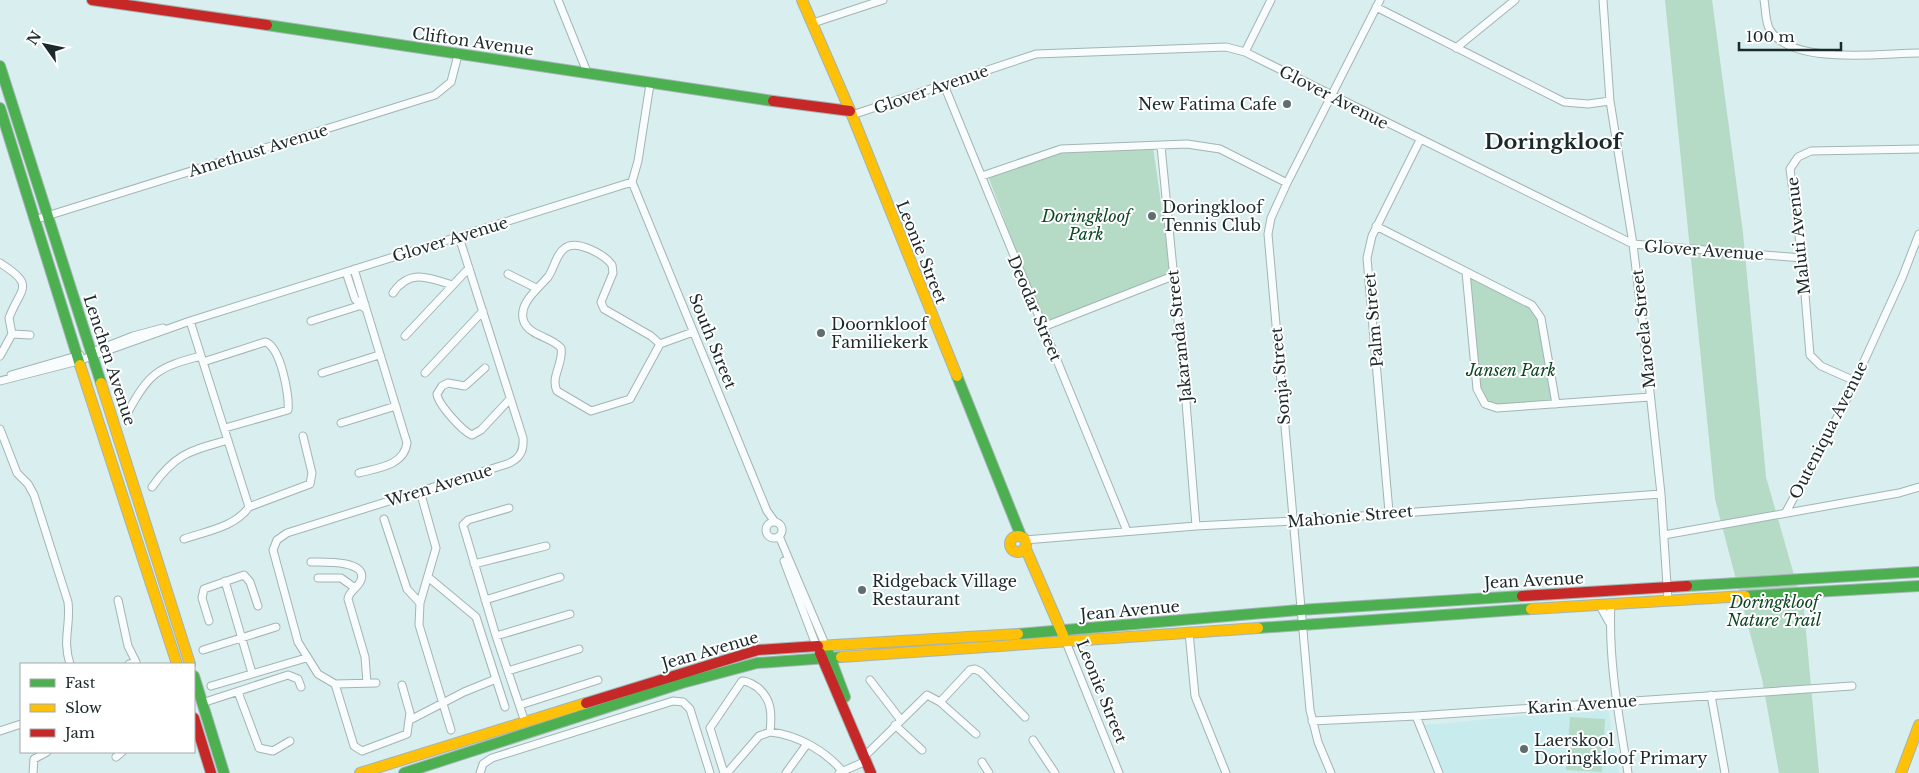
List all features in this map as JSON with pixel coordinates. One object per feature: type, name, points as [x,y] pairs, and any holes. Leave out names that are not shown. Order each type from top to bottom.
[{"type":"main road","name":"Clifton Avenue","points":[[92,0],[458,55],[587,72],[650,84],[851,113]]},
{"type":"main road","name":"Leonie Street","points":[[802,0],[851,113],[1011,516],[1066,642]]},
{"type":"main road","name":"Lenchen Avenue","points":[[0,66],[190,663]]},
{"type":"main road","points":[[827,109],[837,100],[840,89]]},
{"type":"main road","name":"Lenchen Avenue","points":[[0,108],[77,358],[177,663]]},
{"type":"main road","name":"Leonie Street","points":[[1022,542],[1010,547],[1032,566]]},
{"type":"main road","name":"Jean Avenue","points":[[404,773],[681,678],[747,652],[821,644],[1061,631],[1300,610],[1489,597],[1919,572]]},
{"type":"main road","points":[[1667,586],[1681,593],[1711,593],[1724,597]]},
{"type":"main road","name":"Jean Avenue","points":[[360,773],[525,722],[681,678],[751,663],[1611,603],[1919,586]]},
{"type":"main road","points":[[1489,597],[1498,602],[1539,600],[1545,608]]},
{"type":"main road","points":[[1172,621],[1182,626],[1220,623],[1225,630]]},
{"type":"main road","points":[[821,644],[867,757],[876,773]]},
{"type":"main road","points":[[195,679],[224,773]]},
{"type":"main road","points":[[195,721],[211,773]]},
{"type":"main road","points":[[1901,773],[1919,725]]},
{"type":"main road","points":[[867,757],[871,773]]},
{"type":"street","points":[[558,0],[587,72]]},
{"type":"street","points":[[812,23],[883,0]]},
{"type":"street","points":[[1245,52],[1271,0]]},
{"type":"street","name":"Sonja Street","points":[[1331,773],[1312,721],[1301,624],[1268,234],[1271,218],[1287,184],[1380,0]]},
{"type":"street","points":[[1456,48],[1515,0]]},
{"type":"street","name":"Maroela Street","points":[[1603,0],[1610,101],[1633,244],[1661,494],[1668,600]]},
{"type":"street","points":[[1764,0],[1769,28],[1777,38],[1795,50],[1816,54],[1919,53]]},
{"type":"street","points":[[1376,7],[1564,102],[1588,104],[1610,101]]},
{"type":"street","name":"Glover Avenue","points":[[851,113],[1046,52],[1201,47],[1226,48],[1245,52],[1633,244],[1802,258]]},
{"type":"street","name":"Amethust Avenue","points":[[34,220],[435,95],[451,82],[458,55]]},
{"type":"street","points":[[632,182],[638,161],[650,84]]},
{"type":"street","name":"Deodar Street","points":[[944,85],[1127,531]]},
{"type":"street","name":"Palm Street","points":[[1389,512],[1367,258],[1376,226],[1420,140]]},
{"type":"street","points":[[982,176],[1061,149],[1193,145],[1220,149],[1287,184]]},
{"type":"street","name":"Jakaranda Street","points":[[1160,146],[1196,526]]},
{"type":"street","name":"Maluti Avenue","points":[[1855,381],[1820,366],[1810,355],[1802,258],[1790,175],[1793,162],[1798,157],[1811,151],[1919,149]]},
{"type":"street","name":"Glover Avenue","points":[[0,380],[92,354],[133,336],[173,327],[632,182]]},
{"type":"street","name":"South Street","points":[[632,182],[767,511],[775,522]]},
{"type":"street","points":[[1376,226],[1520,298],[1538,312],[1543,328],[1556,404]]},
{"type":"street","name":"Outeniqua Avenue","points":[[1664,536],[1786,512],[1855,381],[1902,278],[1919,234]]},
{"type":"street","name":"Wren Avenue","points":[[335,684],[318,674],[306,658],[298,642],[274,560],[273,550],[277,540],[281,536],[298,529],[507,464],[518,458],[523,450],[523,438],[460,237]]},
{"type":"street","points":[[660,344],[651,336],[604,309],[602,302],[613,273],[612,265],[604,258],[574,244],[565,248],[547,278],[536,288],[525,306],[524,321],[528,328],[562,348],[555,387],[561,396],[587,410],[600,410],[630,399],[660,344],[693,332]]},
{"type":"street","points":[[0,263],[17,274],[22,282],[21,296],[9,318],[12,334],[0,356]]},
{"type":"street","points":[[405,336],[469,268]]},
{"type":"street","points":[[354,269],[363,306],[406,437],[404,454],[398,460],[359,473]]},
{"type":"street","points":[[346,272],[355,299],[363,306]]},
{"type":"street","points":[[1466,272],[1477,389],[1483,402],[1493,407],[1650,397]]},
{"type":"street","points":[[508,274],[536,288]]},
{"type":"street","points":[[1043,327],[1173,276]]},
{"type":"street","points":[[393,293],[403,280],[413,277],[452,285]]},
{"type":"street","points":[[311,320],[363,306]]},
{"type":"street","points":[[425,372],[483,311]]},
{"type":"street","points":[[190,321],[249,507]]},
{"type":"street","points":[[12,334],[30,335]]},
{"type":"street","points":[[128,412],[140,391],[154,374],[174,363],[202,359],[265,342],[273,346],[288,398],[288,410],[224,428]]},
{"type":"street","points":[[322,373],[379,355]]},
{"type":"street","points":[[485,368],[465,386],[448,383],[442,386],[437,394],[440,403],[464,431],[472,435],[480,430],[510,399]]},
{"type":"street","points":[[341,423],[396,406]]},
{"type":"street","points":[[0,429],[17,474],[28,484],[34,494],[66,595],[69,616],[65,643],[70,663]]},
{"type":"street","points":[[184,539],[231,523],[241,517],[249,507],[310,484],[312,473],[303,436]]},
{"type":"street","points":[[152,487],[166,468],[178,457],[228,440]]},
{"type":"street","points":[[1786,512],[1899,493],[1919,487]]},
{"type":"street","points":[[420,491],[436,548],[420,603],[420,631],[451,730]]},
{"type":"street","name":"Mahonie Street","points":[[1022,542],[1040,538],[1127,531],[1661,494]]},
{"type":"street","points":[[509,508],[480,516],[464,523],[484,600],[525,722]]},
{"type":"street","name":"South Street","points":[[767,511],[767,526]]},
{"type":"street","points":[[384,519],[408,589],[420,603]]},
{"type":"street","points":[[776,537],[782,532],[782,526],[775,522],[767,526],[767,533],[776,537],[821,644]]},
{"type":"street","points":[[474,564],[546,546]]},
{"type":"street","points":[[311,562],[360,569],[362,576],[349,594],[348,599],[365,657],[366,683]]},
{"type":"street","points":[[209,621],[202,598],[203,591],[207,587],[225,581],[244,576],[247,577],[258,606]]},
{"type":"street","points":[[428,577],[476,617],[505,707]]},
{"type":"street","points":[[484,600],[560,577]]},
{"type":"street","points":[[318,578],[341,578],[355,588]]},
{"type":"street","points":[[225,581],[252,673]]},
{"type":"street","points":[[118,600],[134,663]]},
{"type":"street","points":[[1611,603],[1610,625],[1616,701],[1628,773]]},
{"type":"street","points":[[1599,604],[1610,625]]},
{"type":"street","points":[[496,636],[570,614]]},
{"type":"street","points":[[202,650],[276,627]]},
{"type":"street","points":[[1189,632],[1195,696],[1226,773]]},
{"type":"street","name":"Leonie Street","points":[[1066,642],[1119,773]]},
{"type":"street","points":[[508,671],[579,649]]},
{"type":"street","points":[[211,686],[306,658]]},
{"type":"street","points":[[940,702],[970,670],[975,669],[981,672],[1025,717]]},
{"type":"street","points":[[202,703],[288,675],[298,679],[301,687]]},
{"type":"street","points":[[410,720],[496,679]]},
{"type":"street","points":[[520,705],[598,680]]},
{"type":"street","points":[[870,680],[897,722],[922,750]]},
{"type":"street","points":[[770,732],[771,715],[767,697],[749,682],[742,681],[710,728],[726,773],[759,736],[770,732],[807,744],[842,772],[867,757],[897,722],[927,695],[940,702],[976,734]]},
{"type":"street","points":[[376,683],[335,684],[351,738],[359,750],[365,750],[405,737],[409,730],[410,720],[402,685]]},
{"type":"street","name":"Karin Avenue","points":[[1312,721],[1416,716],[1711,694],[1852,686]]},
{"type":"street","points":[[238,692],[259,748],[273,751],[290,741]]},
{"type":"street","points":[[1711,694],[1725,773]]},
{"type":"street","points":[[480,773],[483,764],[492,758],[673,701],[683,702],[690,709],[710,773]]},
{"type":"street","points":[[1416,716],[1439,773]]},
{"type":"street","points":[[0,731],[20,724]]},
{"type":"street","points":[[1033,740],[1053,772]]},
{"type":"street","points":[[786,773],[807,744]]},
{"type":"street","points":[[33,773],[34,759],[45,753]]},
{"type":"street","points":[[982,762],[989,773]]},
{"type":"shaded area","name":"Laerskool Doringkloof Primary","points":[[1608,708],[1619,773],[1444,773],[1425,725]]},
{"type":"green space","name":"Doringkloof Nature Trail","points":[[1665,0],[1712,0],[1743,233],[1766,477],[1804,610],[1819,773],[1779,773],[1762,679],[1715,499]]},
{"type":"green space","name":"Doringkloof Park","points":[[1153,147],[1171,273],[1044,324],[988,176],[1062,151]]},
{"type":"green space","name":"Jansen Park","points":[[1468,276],[1533,307],[1540,320],[1553,403],[1502,409],[1484,403],[1477,397]]},
{"type":"green space","points":[[1570,717],[1605,719],[1602,772],[1566,770]]},
{"type":"traffic: fast","points":[[267,25],[773,101]]},
{"type":"traffic: fast","points":[[0,66],[101,383]]},
{"type":"traffic: fast","points":[[0,108],[80,365]]},
{"type":"traffic: fast","points":[[957,376],[1021,536]]},
{"type":"traffic: fast","points":[[1687,586],[1919,572]]},
{"type":"traffic: fast","points":[[1745,596],[1919,586]]},
{"type":"traffic: fast","points":[[1018,634],[1299,610],[1522,596]]},
{"type":"traffic: fast","points":[[1258,628],[1531,609]]},
{"type":"traffic: fast","points":[[828,652],[845,697]]},
{"type":"traffic: fast","points":[[404,773],[682,683],[757,663],[841,657]]},
{"type":"traffic: fast","points":[[195,679],[224,773]]},
{"type":"traffic: slow","points":[[802,0],[852,115],[957,376]]},
{"type":"traffic: slow","points":[[80,365],[177,663]]},
{"type":"traffic: slow","points":[[101,383],[190,663]]},
{"type":"traffic: slow","points":[[1018,536],[1024,538],[1026,544],[1024,550],[1018,552],[1012,550],[1010,544],[1012,538],[1018,536]]},
{"type":"traffic: slow","points":[[1025,547],[1063,635]]},
{"type":"traffic: slow","points":[[1531,609],[1745,596]]},
{"type":"traffic: slow","points":[[841,657],[1258,628]]},
{"type":"traffic: slow","points":[[818,646],[1018,634]]},
{"type":"traffic: slow","points":[[360,773],[586,703]]},
{"type":"traffic: slow","points":[[1901,773],[1919,725]]},
{"type":"traffic: jam","points":[[92,0],[267,25]]},
{"type":"traffic: jam","points":[[773,101],[850,111]]},
{"type":"traffic: jam","points":[[1522,596],[1687,586]]},
{"type":"traffic: jam","points":[[586,703],[758,650],[818,646]]},
{"type":"traffic: jam","points":[[820,653],[871,773]]},
{"type":"traffic: jam","points":[[195,721],[211,773]]},
{"type":"place","name":"New Fatima Cafe","points":[[1287,104]]},
{"type":"place","name":"Doringkloof Tennis Club","points":[[1152,216]]},
{"type":"place","name":"Doornkloof Familiekerk","points":[[821,333]]},
{"type":"place","name":"Ridgeback Village Restaurant","points":[[862,590]]},
{"type":"place","name":"Laerskool Doringkloof Primary","points":[[1524,749]]},
{"type":"district","name":"Doringkloof","points":[[1553,142]]}]
